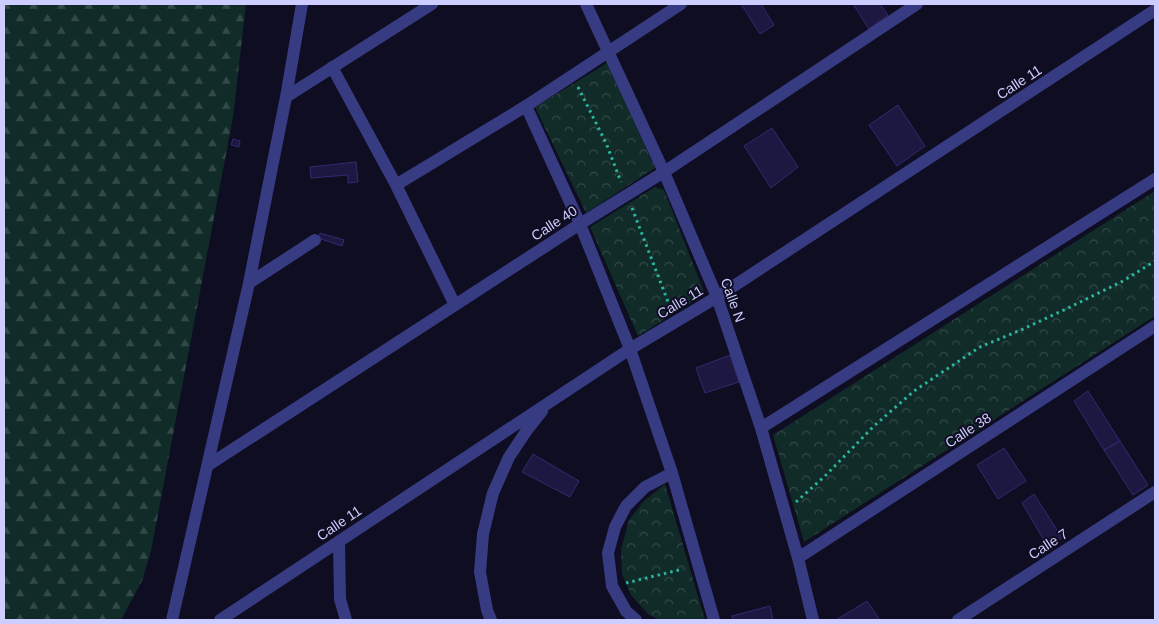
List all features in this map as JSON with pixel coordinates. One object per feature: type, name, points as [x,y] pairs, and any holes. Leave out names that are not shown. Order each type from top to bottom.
[{"type":"street","points":[[172,620],[249,283],[286,98],[302,4]]},
{"type":"street","points":[[286,98],[432,4]]},
{"type":"street","name":"Calle N","points":[[586,4],[664,172],[717,297],[761,428],[798,558],[813,620]]},
{"type":"street","points":[[396,185],[526,106],[681,4]]},
{"type":"street","name":"Calle 40","points":[[207,466],[580,224],[664,172],[917,4]]},
{"type":"street","name":"Calle 11","points":[[220,620],[630,349],[717,297],[1155,10]]},
{"type":"street","points":[[332,67],[396,185],[455,305]]},
{"type":"street","points":[[526,106],[580,224],[630,349],[672,473],[714,620]]},
{"type":"street","points":[[761,428],[1155,179]]},
{"type":"street","points":[[249,283],[315,240]]},
{"type":"street","name":"Calle 38","points":[[798,558],[1155,326]]},
{"type":"street","points":[[491,620],[487,610],[480,572],[483,534],[493,492],[509,457],[527,430],[550,402]]},
{"type":"street","points":[[636,620],[626,611],[612,586],[608,553],[615,527],[626,506],[645,486],[672,473]]},
{"type":"street","name":"Calle 7","points":[[958,620],[1155,492]]},
{"type":"street","points":[[339,541],[340,599],[346,620]]},
{"type":"path","points":[[785,512],[825,476],[874,426],[914,391],[980,346],[1021,330],[1066,309],[1123,281],[1155,261]]},
{"type":"path","points":[[612,586],[698,565]]},
{"type":"green space","points":[[4,4],[246,4],[233,117],[151,551],[142,581],[121,620],[4,620]]},
{"type":"green space","points":[[607,63],[655,168],[586,213],[535,107]]},
{"type":"green space","points":[[655,187],[664,190],[705,294],[638,336],[590,227]]},
{"type":"green space","points":[[1155,191],[1155,316],[804,542],[773,435]]},
{"type":"green space","points":[[665,484],[705,620],[659,620],[648,614],[631,595],[622,574],[621,549],[629,520],[644,501]]},
{"type":"building","points":[[741,4],[761,4],[774,25],[760,34]]},
{"type":"building","points":[[853,4],[880,4],[888,15],[869,29]]},
{"type":"building","points":[[898,105],[925,146],[897,166],[869,125]]},
{"type":"building","points":[[772,128],[798,167],[771,188],[744,146]]},
{"type":"building","points":[[233,139],[240,141],[239,147],[231,145]]},
{"type":"building","points":[[356,162],[358,182],[348,183],[348,175],[311,178],[310,167]]},
{"type":"building","points":[[320,233],[344,240],[342,246],[318,238]]},
{"type":"building","points":[[730,355],[739,382],[705,393],[696,368]]},
{"type":"building","points":[[1088,391],[1120,441],[1104,450],[1074,401]]},
{"type":"building","points":[[1120,441],[1148,485],[1133,495],[1104,450]]},
{"type":"building","points":[[1004,448],[1026,481],[998,499],[977,465]]},
{"type":"building","points":[[533,454],[579,481],[570,497],[522,472]]},
{"type":"building","points":[[1034,494],[1062,538],[1048,547],[1022,503]]},
{"type":"building","points":[[867,601],[880,620],[836,620]]},
{"type":"building","points":[[770,606],[773,620],[733,620],[732,616]]}]
